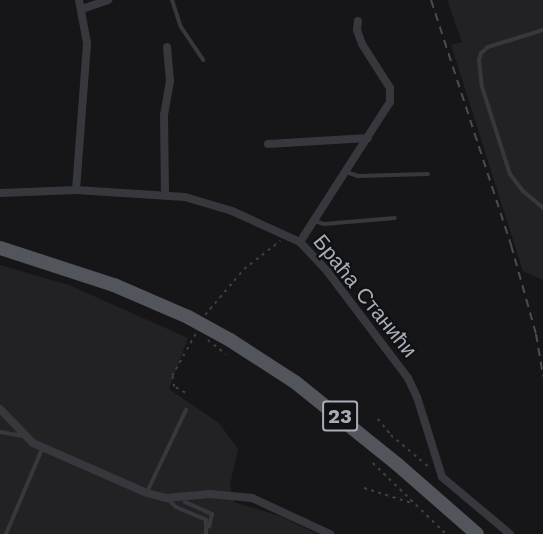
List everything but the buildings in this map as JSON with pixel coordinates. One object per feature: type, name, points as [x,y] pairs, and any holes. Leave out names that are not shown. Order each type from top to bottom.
[{"type":"main road","name":"23","points":[[0,248],[114,285],[188,317],[238,345],[295,382],[370,442],[477,534]]},
{"type":"street","points":[[76,190],[87,43],[79,0]]},
{"type":"street","points":[[82,9],[108,0]]},
{"type":"street","points":[[300,242],[388,107],[391,92],[383,74],[362,44],[357,30],[358,21]]},
{"type":"street","points":[[165,195],[164,115],[170,81],[167,47]]},
{"type":"street","points":[[268,144],[368,138]]},
{"type":"street","name":"Браћа Станићи","points":[[0,193],[76,190],[165,195],[224,208],[300,242],[327,271],[408,378],[417,397],[442,477]]},
{"type":"street","points":[[0,409],[25,436],[43,447],[147,493],[166,498],[210,494],[252,498],[330,534]]},
{"type":"street","points":[[442,477],[510,534]]},
{"type":"lane","points":[[172,0],[181,27],[203,60]]},
{"type":"lane","points":[[543,30],[488,47],[481,53],[479,60],[482,87],[510,174],[523,191],[543,208]]},
{"type":"lane","points":[[346,172],[358,176],[428,174]]},
{"type":"lane","points":[[314,221],[324,224],[395,218]]},
{"type":"lane","points":[[147,493],[186,410]]},
{"type":"lane","points":[[0,432],[25,436]]},
{"type":"lane","points":[[6,534],[43,447]]},
{"type":"lane","points":[[166,498],[176,507],[206,520],[207,532]]},
{"type":"lane","points":[[185,502],[212,514],[207,532]]},
{"type":"path","points":[[203,319],[244,269],[279,242],[282,234]]},
{"type":"path","points":[[185,393],[174,387],[172,376],[198,329]]},
{"type":"path","points":[[378,419],[391,435],[442,477]]},
{"type":"path","points":[[372,463],[446,534]]},
{"type":"path","points":[[364,488],[413,503]]},
{"type":"shaded area","points":[[447,0],[543,0],[543,280],[523,271],[451,45],[462,42]]},
{"type":"shaded area","points":[[0,265],[69,285],[188,338],[169,389],[219,423],[238,449],[230,485],[234,502],[280,516],[317,534],[0,534]]},
{"type":"railway","points":[[431,0],[511,245],[536,334],[543,376]]}]
